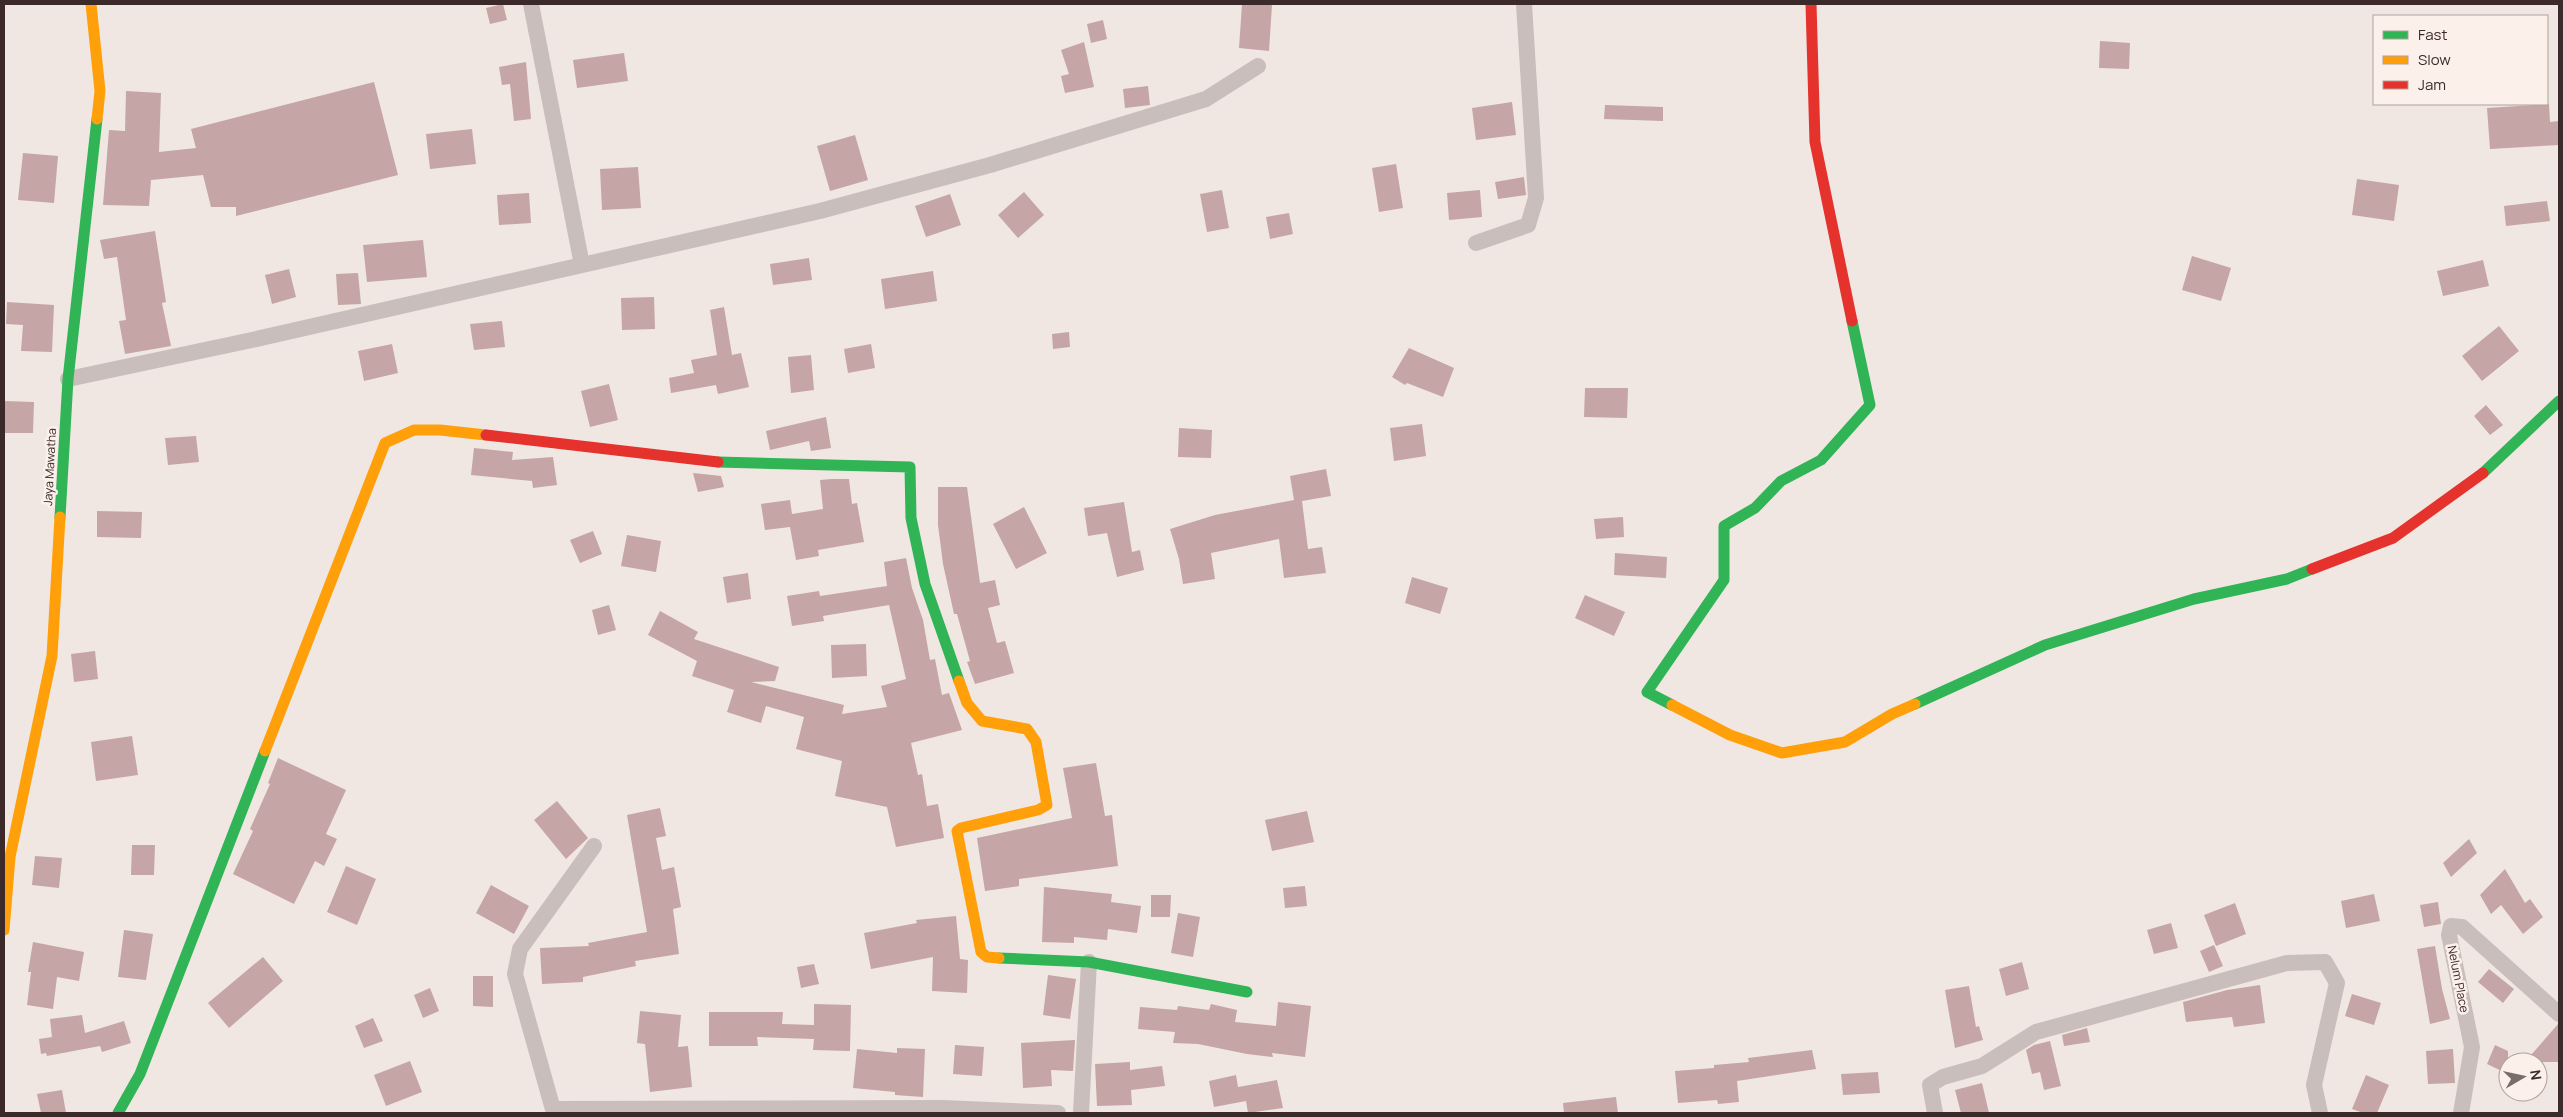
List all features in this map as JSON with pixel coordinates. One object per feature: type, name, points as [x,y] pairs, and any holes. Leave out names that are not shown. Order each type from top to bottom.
[{"type":"street","name":"Jaya Mawatha","points":[[4,930],[10,857],[52,656],[68,378],[100,91],[91,4]]},
{"type":"street","points":[[531,4],[582,265]]},
{"type":"street","points":[[1476,243],[1528,225],[1536,198],[1524,4]]},
{"type":"street","points":[[1811,4],[1815,142],[1870,405],[1821,460],[1781,481],[1755,508],[1724,526],[1724,580],[1647,692],[1730,735],[1782,753],[1845,742],[1892,714],[2045,645],[2194,599],[2287,579],[2393,538],[2476,479],[2559,401]]},
{"type":"street","points":[[68,378],[820,211],[990,165],[1206,99],[1258,66]]},
{"type":"street","points":[[118,1113],[140,1074],[385,443],[414,430],[450,432],[730,463],[910,468],[911,518],[925,584],[967,703],[982,721],[1027,729],[1036,742],[1047,805],[1038,810],[957,830],[981,952],[987,957],[1089,962],[1247,992]]},
{"type":"street","points":[[594,846],[520,949],[515,974],[554,1111],[943,1111],[1058,1113]]},
{"type":"street","name":"Nelum Place","points":[[2461,1113],[2472,1048],[2449,934],[2451,926],[2462,927],[2559,1014]]},
{"type":"street","points":[[1081,1113],[1089,962]]},
{"type":"street","points":[[1935,1113],[1930,1085],[1943,1077],[1982,1066],[2036,1032],[2287,963],[2325,962],[2337,983],[2314,1085],[2320,1113]]},
{"type":"building","points":[[503,4],[507,20],[490,24],[486,8]]},
{"type":"building","points":[[1242,4],[1272,5],[1269,51],[1239,48]]},
{"type":"building","points":[[1103,20],[1107,39],[1091,43],[1087,24]]},
{"type":"building","points":[[2100,41],[2130,43],[2129,69],[2099,68]]},
{"type":"building","points":[[1084,42],[1094,87],[1065,93],[1061,76],[1069,74],[1061,50]]},
{"type":"building","points":[[624,53],[628,81],[577,88],[573,60]]},
{"type":"building","points":[[526,62],[531,119],[514,121],[510,84],[502,85],[499,67]]},
{"type":"building","points":[[374,82],[398,175],[236,216],[236,207],[211,207],[203,175],[151,180],[149,206],[103,205],[109,130],[125,131],[126,91],[161,93],[159,152],[196,148],[191,129]]},
{"type":"building","points":[[1148,86],[1150,105],[1125,108],[1123,89]]},
{"type":"building","points":[[1512,102],[1516,135],[1476,140],[1472,108]]},
{"type":"building","points":[[2548,104],[2550,122],[2559,121],[2559,145],[2490,149],[2487,108]]},
{"type":"building","points":[[1605,105],[1663,107],[1663,121],[1604,119]]},
{"type":"building","points":[[472,129],[476,164],[430,169],[426,134]]},
{"type":"building","points":[[855,135],[868,180],[830,191],[817,146]]},
{"type":"building","points":[[23,153],[58,156],[54,203],[18,200]]},
{"type":"building","points":[[1396,164],[1403,208],[1379,212],[1372,168]]},
{"type":"building","points":[[638,167],[641,208],[602,210],[600,169]]},
{"type":"building","points":[[1524,177],[1526,195],[1498,199],[1495,182]]},
{"type":"building","points":[[2357,179],[2399,185],[2394,221],[2352,215]]},
{"type":"building","points":[[1222,190],[1229,228],[1207,232],[1200,194]]},
{"type":"building","points":[[1480,190],[1482,217],[1449,220],[1447,193]]},
{"type":"building","points":[[1024,192],[1044,215],[1018,238],[998,215]]},
{"type":"building","points":[[529,193],[531,223],[499,225],[497,195]]},
{"type":"building","points":[[950,194],[961,225],[926,237],[915,206]]},
{"type":"building","points":[[2547,201],[2550,221],[2506,226],[2504,206]]},
{"type":"building","points":[[1289,213],[1293,234],[1270,239],[1266,217]]},
{"type":"building","points":[[155,231],[166,302],[162,303],[171,346],[125,354],[119,321],[126,320],[117,257],[104,259],[100,240]]},
{"type":"building","points":[[423,240],[427,277],[367,282],[363,245]]},
{"type":"building","points":[[2192,256],[2231,268],[2221,301],[2182,290]]},
{"type":"building","points":[[809,258],[812,280],[773,285],[770,264]]},
{"type":"building","points":[[2483,260],[2489,286],[2443,296],[2437,271]]},
{"type":"building","points":[[289,269],[296,297],[272,304],[265,275]]},
{"type":"building","points":[[933,271],[937,301],[885,309],[881,279]]},
{"type":"building","points":[[358,273],[361,304],[338,305],[336,274]]},
{"type":"building","points":[[654,297],[655,329],[622,330],[621,298]]},
{"type":"building","points":[[7,302],[54,305],[52,352],[21,351],[23,325],[6,324]]},
{"type":"building","points":[[724,307],[732,355],[741,353],[749,387],[718,394],[716,385],[671,393],[669,378],[694,373],[691,360],[717,355],[710,310]]},
{"type":"building","points":[[502,321],[505,347],[474,350],[470,324]]},
{"type":"building","points":[[2499,326],[2519,351],[2482,381],[2462,356]]},
{"type":"building","points":[[1069,332],[1070,347],[1053,349],[1052,334]]},
{"type":"building","points":[[392,344],[398,373],[364,381],[358,351]]},
{"type":"building","points":[[871,344],[875,368],[848,373],[844,349]]},
{"type":"building","points":[[1409,348],[1454,368],[1443,397],[1407,383],[1405,385],[1392,377]]},
{"type":"building","points":[[811,355],[814,390],[791,393],[788,357]]},
{"type":"building","points":[[609,384],[618,420],[590,427],[581,391]]},
{"type":"building","points":[[1585,388],[1628,388],[1627,418],[1584,417]]},
{"type":"building","points":[[4,401],[34,402],[33,433],[4,433]]},
{"type":"building","points":[[2486,405],[2503,425],[2490,435],[2474,416]]},
{"type":"building","points":[[826,417],[831,448],[811,451],[809,441],[770,450],[766,431]]},
{"type":"building","points":[[1422,424],[1426,456],[1394,461],[1390,428]]},
{"type":"building","points":[[1179,428],[1212,430],[1211,458],[1178,457]]},
{"type":"building","points":[[196,436],[199,462],[168,465],[165,438]]},
{"type":"building","points":[[474,448],[513,452],[512,460],[553,457],[557,485],[533,488],[532,481],[471,475]]},
{"type":"building","points":[[1326,469],[1331,496],[1302,501],[1308,549],[1322,547],[1326,573],[1284,578],[1279,539],[1211,553],[1215,579],[1183,584],[1179,559],[1170,529],[1215,515],[1294,500],[1290,476]]},
{"type":"building","points":[[693,473],[721,476],[724,487],[698,492]]},
{"type":"building","points":[[849,479],[852,504],[857,503],[864,542],[818,550],[819,556],[796,560],[790,527],[765,530],[761,504],[790,500],[792,514],[823,509],[820,480]]},
{"type":"building","points":[[938,487],[967,487],[980,583],[995,580],[1000,605],[988,608],[997,643],[1005,641],[1014,673],[975,684],[967,662],[970,661],[957,614],[954,614],[943,564],[938,525]]},
{"type":"building","points":[[1124,502],[1132,552],[1140,550],[1144,570],[1117,577],[1107,533],[1088,536],[1084,508]]},
{"type":"building","points":[[1024,507],[1047,553],[1016,569],[993,524]]},
{"type":"building","points":[[97,511],[142,512],[141,538],[97,537]]},
{"type":"building","points":[[1623,517],[1624,537],[1596,539],[1594,519]]},
{"type":"building","points":[[593,531],[602,554],[580,563],[570,540]]},
{"type":"building","points":[[627,535],[661,541],[656,572],[621,566]]},
{"type":"building","points":[[1615,553],[1667,557],[1666,578],[1614,575]]},
{"type":"building","points":[[906,558],[912,588],[923,620],[930,660],[935,659],[942,695],[949,693],[962,730],[911,743],[918,775],[922,774],[927,806],[938,804],[944,838],[896,847],[887,807],[835,796],[842,761],[796,749],[804,717],[766,706],[761,723],[727,712],[734,690],[692,676],[697,661],[648,635],[660,611],[698,632],[694,639],[779,667],[775,681],[751,682],[844,705],[842,714],[887,707],[881,686],[906,679],[889,605],[823,616],[824,621],[792,626],[787,596],[819,591],[820,596],[887,586],[884,562]]},
{"type":"building","points":[[748,573],[751,599],[727,603],[723,577]]},
{"type":"building","points":[[1412,577],[1448,588],[1440,614],[1405,603]]},
{"type":"building","points":[[1585,595],[1625,612],[1614,636],[1575,618]]},
{"type":"building","points":[[609,605],[616,630],[598,635],[592,610]]},
{"type":"building","points":[[866,644],[867,676],[832,678],[831,645]]},
{"type":"building","points":[[95,651],[98,679],[74,682],[71,654]]},
{"type":"building","points":[[132,736],[138,775],[96,781],[91,742]]},
{"type":"building","points":[[278,758],[346,790],[326,834],[337,839],[324,866],[315,861],[294,904],[233,874],[253,831],[250,829],[270,784],[268,783]]},
{"type":"building","points":[[1096,763],[1105,816],[1112,815],[1118,866],[1019,879],[1019,886],[985,891],[977,838],[1072,818],[1063,768]]},
{"type":"building","points":[[557,801],[588,838],[566,859],[534,820]]},
{"type":"building","points":[[660,808],[666,836],[656,838],[662,870],[674,867],[681,907],[673,909],[679,954],[635,961],[636,966],[583,977],[583,982],[542,984],[540,948],[589,946],[588,943],[647,932],[627,815]]},
{"type":"building","points":[[1307,811],[1314,842],[1272,851],[1265,820]]},
{"type":"building","points":[[2469,839],[2477,853],[2451,877],[2443,863]]},
{"type":"building","points":[[132,845],[155,845],[154,875],[131,875]]},
{"type":"building","points":[[35,856],[62,858],[59,888],[32,885]]},
{"type":"building","points":[[346,866],[376,879],[357,925],[327,912]]},
{"type":"building","points":[[2505,869],[2525,903],[2530,899],[2543,917],[2523,934],[2501,905],[2491,914],[2480,895]]},
{"type":"building","points":[[491,885],[529,906],[514,934],[476,913]]},
{"type":"building","points":[[1305,886],[1307,906],[1285,908],[1283,888]]},
{"type":"building","points":[[1044,887],[1112,894],[1111,902],[1141,906],[1137,933],[1108,929],[1107,940],[1074,937],[1074,943],[1042,942]]},
{"type":"building","points":[[2374,894],[2380,921],[2346,928],[2341,901]]},
{"type":"building","points":[[1151,895],[1171,895],[1170,917],[1151,917]]},
{"type":"building","points":[[2438,902],[2441,924],[2424,927],[2420,905]]},
{"type":"building","points":[[2235,903],[2246,934],[2216,946],[2204,915]]},
{"type":"building","points":[[1178,913],[1200,917],[1193,957],[1171,953]]},
{"type":"building","points":[[956,916],[960,959],[968,960],[967,993],[932,991],[933,957],[871,969],[864,933],[917,923],[916,920]]},
{"type":"building","points":[[2171,923],[2178,948],[2154,954],[2147,930]]},
{"type":"building","points":[[124,930],[153,934],[146,980],[118,977]]},
{"type":"building","points":[[33,942],[84,952],[79,981],[57,977],[53,1009],[27,1005],[31,972],[28,972]]},
{"type":"building","points":[[2214,945],[2223,966],[2209,972],[2200,951]]},
{"type":"building","points":[[2435,946],[2442,989],[2450,1019],[2430,1024],[2417,949]]},
{"type":"building","points":[[263,957],[283,981],[229,1028],[208,1003]]},
{"type":"building","points":[[2022,962],[2029,989],[2006,996],[1999,969]]},
{"type":"building","points":[[814,964],[819,984],[801,988],[797,967]]},
{"type":"building","points":[[2489,969],[2514,989],[2503,1003],[2478,982]]},
{"type":"building","points":[[1048,975],[1076,979],[1070,1019],[1043,1015]]},
{"type":"building","points":[[473,976],[493,976],[493,1007],[473,1006]]},
{"type":"building","points":[[2260,985],[2265,1023],[2234,1027],[2232,1017],[2186,1022],[2183,1002],[2227,990]]},
{"type":"building","points":[[1969,986],[1976,1027],[1979,1026],[1983,1040],[1955,1048],[1945,990]]},
{"type":"building","points":[[430,988],[439,1011],[423,1018],[414,995]]},
{"type":"building","points":[[2352,994],[2381,1003],[2374,1025],[2345,1016]]},
{"type":"building","points":[[1278,1002],[1311,1006],[1305,1057],[1272,1053],[1273,1057],[1198,1044],[1173,1043],[1175,1032],[1138,1029],[1140,1007],[1177,1010],[1178,1006],[1209,1010],[1211,1004],[1237,1010],[1235,1022],[1276,1026]]},
{"type":"building","points":[[814,1004],[851,1005],[850,1051],[813,1050],[814,1039],[757,1037],[758,1046],[709,1046],[709,1012],[783,1012],[782,1024],[814,1025]]},
{"type":"building","points":[[640,1011],[681,1015],[678,1047],[688,1046],[692,1087],[650,1092],[645,1044],[637,1043]]},
{"type":"building","points":[[82,1015],[85,1033],[124,1021],[131,1043],[102,1052],[100,1046],[47,1056],[46,1053],[41,1054],[39,1039],[52,1037],[50,1019]]},
{"type":"building","points":[[373,1018],[383,1041],[364,1048],[355,1026]]},
{"type":"building","points":[[2558,1024],[2559,1062],[2548,1062],[2548,1052],[2534,1052]]},
{"type":"building","points":[[2087,1028],[2090,1042],[2064,1046],[2062,1035]]},
{"type":"building","points":[[1075,1040],[1073,1071],[1051,1070],[1052,1086],[1023,1088],[1021,1043]]},
{"type":"building","points":[[2050,1041],[2061,1086],[2044,1090],[2040,1072],[2032,1074],[2026,1050],[2034,1045]]},
{"type":"building","points":[[955,1045],[984,1047],[982,1076],[953,1074]]},
{"type":"building","points":[[2495,1045],[2508,1051],[2498,1052],[2498,1069],[2487,1064]]},
{"type":"building","points":[[897,1048],[925,1049],[923,1097],[895,1095],[895,1092],[853,1088],[857,1049],[897,1053]]},
{"type":"building","points":[[2453,1049],[2455,1083],[2428,1084],[2426,1051]]},
{"type":"building","points":[[1812,1050],[1816,1069],[1737,1081],[1739,1102],[1718,1104],[1717,1100],[1678,1103],[1675,1071],[1714,1068],[1714,1065],[1749,1062],[1748,1058]]},
{"type":"building","points":[[410,1061],[422,1092],[386,1106],[374,1075]]},
{"type":"building","points":[[1130,1062],[1130,1070],[1162,1066],[1165,1086],[1131,1090],[1132,1105],[1097,1106],[1095,1064]]},
{"type":"building","points":[[1878,1072],[1880,1093],[1843,1095],[1841,1074]]},
{"type":"building","points":[[1236,1075],[1238,1087],[1277,1080],[1283,1108],[1248,1113],[1246,1101],[1214,1107],[1209,1081]]},
{"type":"building","points":[[2366,1075],[2389,1085],[2377,1113],[2363,1113],[2352,1109]]},
{"type":"building","points":[[1982,1083],[1989,1113],[1961,1113],[1955,1090]]},
{"type":"building","points":[[62,1090],[66,1113],[41,1113],[37,1094]]},
{"type":"building","points":[[1616,1097],[1618,1113],[1564,1113],[1563,1103]]},
{"type":"traffic: fast","points":[[60,517],[68,379],[97,119]]},
{"type":"traffic: fast","points":[[1672,705],[1647,692],[1724,580],[1724,526],[1755,508],[1781,481],[1821,460],[1870,405],[1852,321]]},
{"type":"traffic: fast","points":[[2483,473],[2559,401]]},
{"type":"traffic: fast","points":[[718,462],[910,467],[911,518],[925,584],[959,681]]},
{"type":"traffic: fast","points":[[1915,704],[2045,645],[2194,599],[2287,579],[2312,569]]},
{"type":"traffic: fast","points":[[118,1113],[140,1074],[265,751]]},
{"type":"traffic: fast","points":[[999,958],[1089,962],[1247,992]]},
{"type":"traffic: slow","points":[[91,4],[100,91],[97,119]]},
{"type":"traffic: slow","points":[[265,751],[385,443],[414,430],[440,430],[486,435]]},
{"type":"traffic: slow","points":[[4,930],[10,857],[52,656],[60,517]]},
{"type":"traffic: slow","points":[[959,681],[967,703],[982,721],[1027,729],[1036,742],[1047,805],[1038,810],[961,828],[957,831],[981,952],[987,957],[999,958]]},
{"type":"traffic: slow","points":[[1672,705],[1730,735],[1782,753],[1845,742],[1892,714],[1915,704]]},
{"type":"traffic: jam","points":[[1811,4],[1815,142],[1852,321]]},
{"type":"traffic: jam","points":[[486,435],[718,462]]},
{"type":"traffic: jam","points":[[2312,569],[2393,538],[2483,473]]}]
